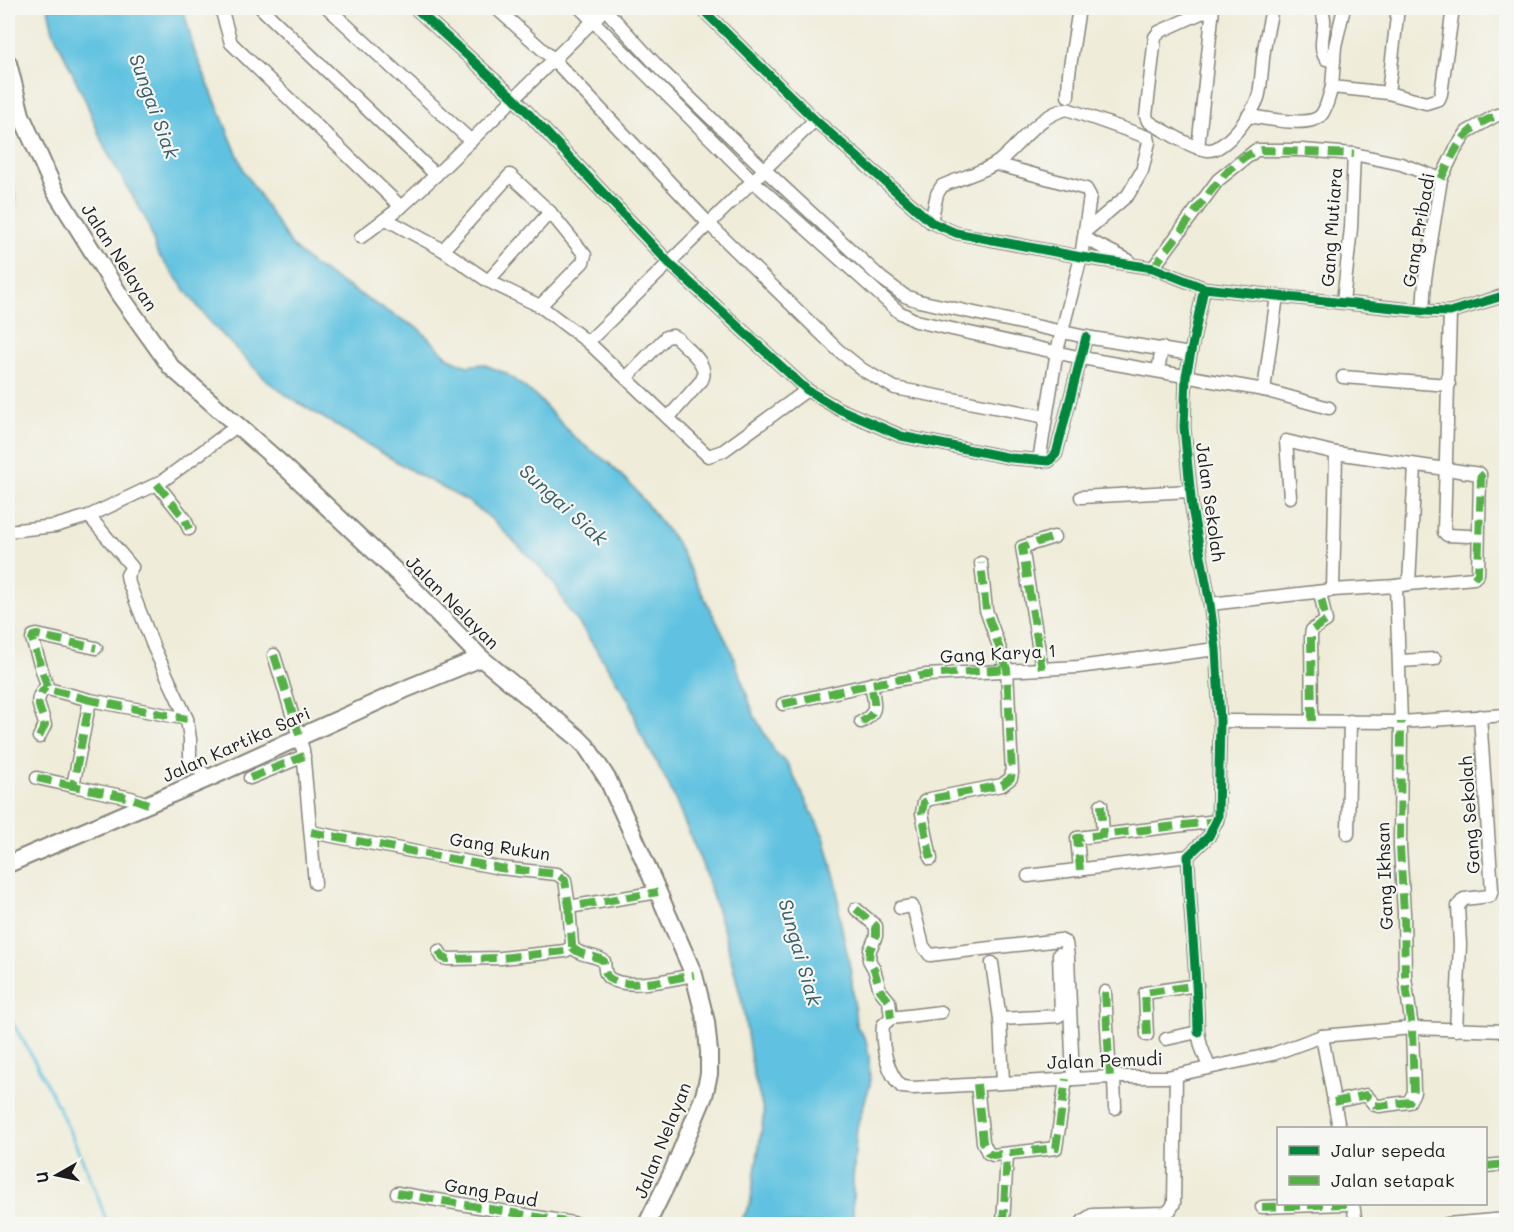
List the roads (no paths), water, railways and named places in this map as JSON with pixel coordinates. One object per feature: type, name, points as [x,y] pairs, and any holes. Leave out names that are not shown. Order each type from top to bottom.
[{"type":"main road","name":"Jalan Nelayan","points":[[8,63],[21,115],[55,191],[151,341],[171,367],[286,468],[406,581],[481,658],[567,728],[586,746],[608,780],[694,975],[706,1022],[709,1074],[695,1119],[647,1224]]},
{"type":"main road","name":"Jalan Kartika Sari","points":[[8,864],[209,778],[302,746],[408,688],[481,658]]},
{"type":"street","points":[[221,8],[231,43],[401,207]]},
{"type":"street","points":[[261,8],[436,175]]},
{"type":"street","points":[[328,8],[471,141]]},
{"type":"street","points":[[415,8],[514,98],[670,264],[807,390],[839,409],[901,436],[1011,458],[1049,461],[1056,454],[1086,337]]},
{"type":"street","points":[[496,8],[553,59],[710,224],[838,350],[863,370],[895,388],[1046,417]]},
{"type":"street","points":[[580,8],[753,181],[899,312],[916,321],[1082,358],[1264,390],[1329,408]]},
{"type":"street","points":[[361,237],[401,207],[436,175],[605,8],[661,70],[765,170],[881,278],[905,296],[1086,337],[1190,354]]},
{"type":"street","points":[[701,8],[815,120],[931,222],[956,233],[1153,268],[1204,288],[1450,312],[1506,295]]},
{"type":"street","points":[[1068,96],[1070,64],[1079,8]]},
{"type":"street","points":[[1212,8],[1159,32],[1154,42],[1146,110],[1148,121],[1198,148],[1215,150],[1232,137],[1259,97],[1265,42],[1272,8]]},
{"type":"street","points":[[1198,148],[1212,8]]},
{"type":"street","points":[[1320,8],[1324,14],[1321,50],[1326,59],[1334,61]]},
{"type":"street","points":[[1248,116],[1281,121],[1314,120],[1322,114],[1332,87],[1338,29],[1344,8]]},
{"type":"street","points":[[1388,93],[1398,8]]},
{"type":"street","points":[[1332,87],[1388,93],[1426,103],[1439,99],[1453,8]]},
{"type":"street","points":[[931,222],[937,194],[942,186],[996,164],[1054,112],[1067,109],[1148,137],[1149,142],[1142,171],[1128,195],[1085,234]]},
{"type":"street","name":"Gang Pribadi","points":[[1423,311],[1425,279],[1441,179],[1467,132],[1495,116],[1506,113]]},
{"type":"street","points":[[588,342],[815,120]]},
{"type":"street","points":[[1153,268],[1218,180],[1256,150],[1354,154],[1401,164],[1441,179]]},
{"type":"street","name":"Gang Mutiara","points":[[1343,302],[1351,228],[1354,154]]},
{"type":"street","points":[[996,164],[1086,189],[1090,196],[1081,257],[1057,351],[1039,461]]},
{"type":"street","points":[[443,250],[510,175],[550,212],[585,255],[583,262],[540,306]]},
{"type":"street","points":[[488,281],[550,212]]},
{"type":"street","points":[[386,219],[443,250],[488,281],[540,306],[588,342],[710,456],[723,451],[807,390]]},
{"type":"street","points":[[1085,234],[1137,265]]},
{"type":"street","name":"Jalan Sekolah","points":[[1204,288],[1186,376],[1184,427],[1190,490],[1216,649],[1220,721],[1217,821]]},
{"type":"street","points":[[899,312],[905,296]]},
{"type":"street","points":[[1264,390],[1277,296]]},
{"type":"street","points":[[1450,312],[1444,533],[1469,536]]},
{"type":"street","points":[[626,378],[666,337],[677,338],[703,366],[705,372],[702,380],[668,418]]},
{"type":"street","points":[[1158,371],[1162,348]]},
{"type":"street","points":[[1343,377],[1449,386]]},
{"type":"street","points":[[8,531],[55,526],[89,516],[157,484],[237,426]]},
{"type":"street","points":[[1210,604],[1333,590],[1474,578],[1479,574],[1481,476],[1477,472],[1336,453],[1286,441],[1290,497]]},
{"type":"street","points":[[1333,590],[1336,453]]},
{"type":"street","points":[[1409,584],[1415,465]]},
{"type":"street","points":[[157,484],[186,519],[189,529]]},
{"type":"street","points":[[1081,497],[1190,490]]},
{"type":"street","points":[[89,516],[132,567],[127,575],[128,581],[154,648],[187,719],[190,758],[193,764],[209,778]]},
{"type":"street","points":[[1042,669],[1022,547],[1053,537]]},
{"type":"street","points":[[931,859],[922,813],[924,802],[1002,784],[1011,778],[1012,773],[1006,669],[987,610],[981,563]]},
{"type":"street","name":"Gang Ikhsan","points":[[1334,1102],[1366,1095],[1375,1106],[1409,1102],[1414,1092],[1412,1028],[1405,977],[1400,847],[1401,722],[1396,586]]},
{"type":"street","points":[[1312,721],[1311,636],[1312,630],[1326,621],[1320,592]]},
{"type":"street","points":[[96,648],[33,636],[32,644],[48,689],[90,700],[187,719]]},
{"type":"street","name":"Gang Karya 1","points":[[783,704],[871,684],[927,675],[1006,669],[1078,667],[1216,649]]},
{"type":"street","points":[[274,655],[302,746],[315,883]]},
{"type":"street","points":[[1400,661],[1435,659]]},
{"type":"street","points":[[861,722],[872,716],[874,711],[871,684]]},
{"type":"street","points":[[39,737],[45,725],[37,702],[38,696],[46,687]]},
{"type":"street","points":[[73,786],[90,700]]},
{"type":"street","points":[[1220,721],[1401,722],[1506,715]]},
{"type":"street","name":"Gang Sekolah","points":[[1456,1030],[1460,945],[1458,906],[1464,899],[1490,896],[1492,890],[1480,716]]},
{"type":"street","points":[[1348,834],[1350,721]]},
{"type":"street","points":[[250,778],[302,746]]},
{"type":"street","points":[[37,778],[131,798],[148,804]]},
{"type":"street","points":[[1101,805],[1103,835]]},
{"type":"street","points":[[1080,870],[1077,838],[1217,821]]},
{"type":"street","points":[[1028,876],[1188,856],[1209,836],[1217,821]]},
{"type":"street","name":"Gang Rukun","points":[[311,831],[500,868],[557,874],[564,880],[572,947]]},
{"type":"street","points":[[1188,856],[1198,1032],[1209,1067]]},
{"type":"street","points":[[569,907],[658,892]]},
{"type":"street","points":[[900,908],[912,906],[923,946],[930,955],[1060,940],[1066,943],[1069,1079],[1056,1148],[993,1155],[985,1148],[977,1084]]},
{"type":"street","points":[[856,909],[876,926],[876,936],[870,950],[869,960],[880,990],[889,1002],[891,1018],[941,1012]]},
{"type":"street","points":[[439,951],[443,958],[448,959],[501,958],[565,951],[572,947],[577,953],[601,958],[604,961],[605,973],[609,978],[618,982],[645,983],[694,975]]},
{"type":"street","points":[[1000,1019],[1061,1014],[1059,954]]},
{"type":"street","points":[[992,963],[1000,1019],[1003,1082]]},
{"type":"street","points":[[1147,1035],[1145,993],[1197,985]]},
{"type":"street","points":[[1105,992],[1115,1108]]},
{"type":"street","name":"Jalan Pemudi","points":[[891,1018],[883,1025],[882,1034],[891,1074],[902,1087],[1112,1077],[1156,1078],[1273,1054],[1322,1036],[1412,1028],[1506,1031]]},
{"type":"street","points":[[1166,1039],[1198,1032]]},
{"type":"street","points":[[1322,1036],[1339,1127]]},
{"type":"street","points":[[1083,1224],[1083,1221],[1092,1215],[1149,1219],[1170,1210],[1174,1203],[1176,1075]]},
{"type":"street","points":[[1003,1224],[1007,1155]]},
{"type":"street","points":[[1487,1166],[1506,1164]]},
{"type":"street","name":"Gang Paud","points":[[397,1193],[578,1224]]},
{"type":"street","points":[[1262,1207],[1304,1205]]},
{"type":"street","points":[[1353,1205],[1356,1224]]},
{"type":"street","points":[[1449,1224],[1506,1219]]},
{"type":"water","name":"Sungai Siak","points":[[48,8],[183,8],[194,50],[245,173],[292,246],[313,265],[418,328],[449,358],[467,366],[483,364],[505,373],[536,396],[576,439],[609,463],[634,488],[676,542],[731,650],[754,715],[775,752],[787,763],[824,837],[838,889],[839,914],[851,972],[856,1025],[866,1040],[869,1057],[870,1085],[857,1127],[853,1178],[853,1224],[739,1224],[750,1205],[764,1113],[753,1072],[742,1002],[725,935],[702,864],[668,783],[640,733],[630,702],[566,606],[556,586],[544,571],[489,517],[467,501],[292,399],[267,381],[209,321],[157,253],[147,221],[104,147],[53,31]]},
{"type":"waterway","points":[[8,169],[14,204],[12,217],[8,223]]},
{"type":"waterway","points":[[8,1016],[60,1110],[107,1224]]}]
